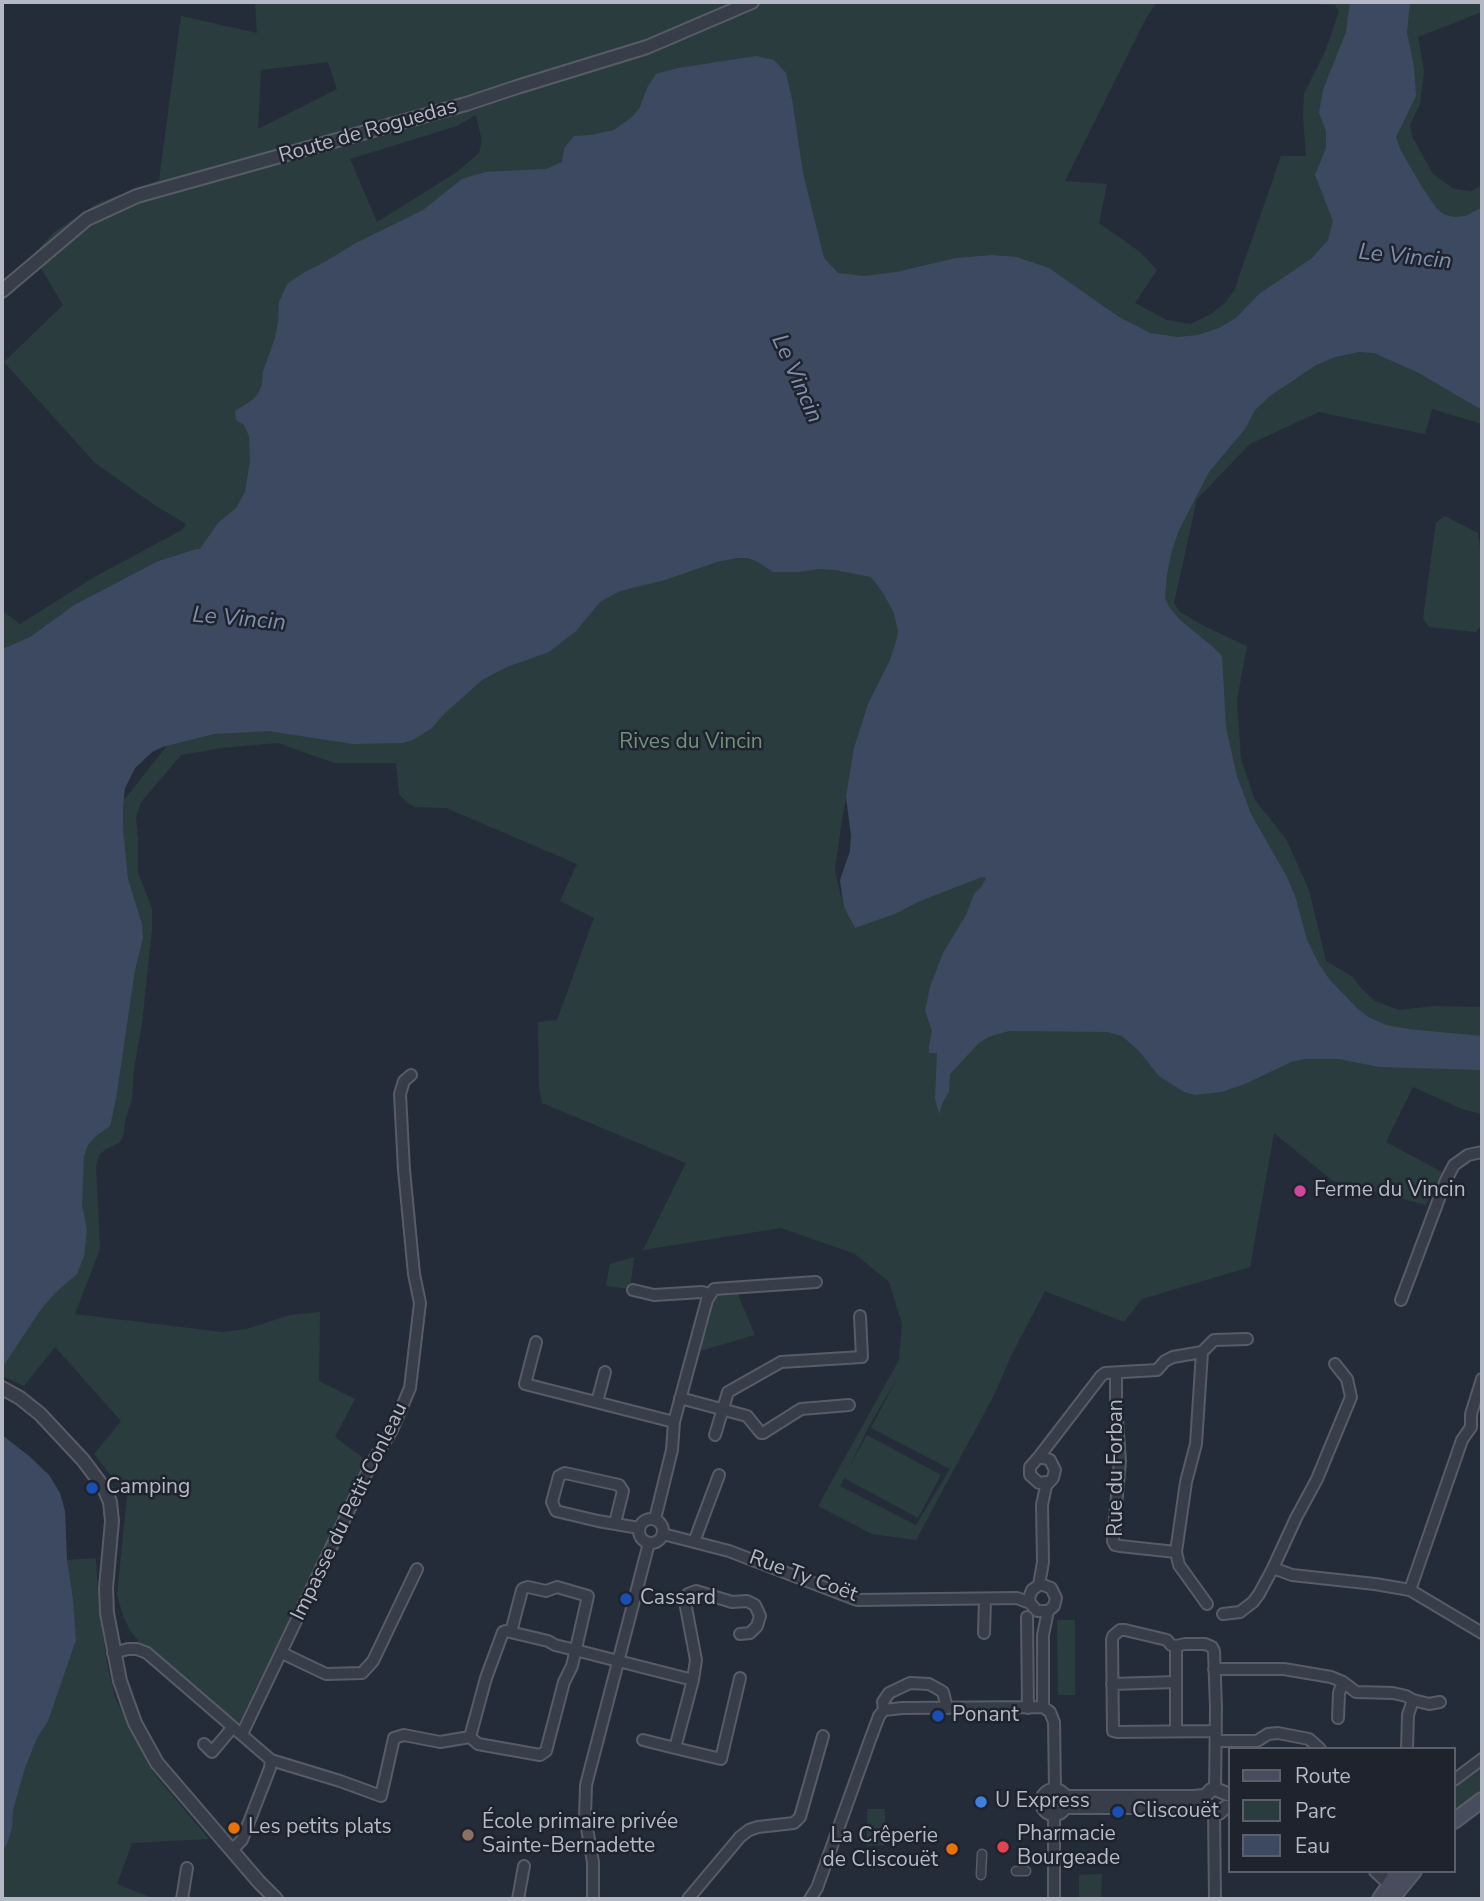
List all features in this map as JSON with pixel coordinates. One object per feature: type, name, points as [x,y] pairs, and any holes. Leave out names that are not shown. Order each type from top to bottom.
[{"type":"main road","points":[[1456,1820],[1482,1800]]},
{"type":"main road","points":[[1456,1830],[1482,1811]]},
{"type":"main road","points":[[1380,1899],[1398,1880]]},
{"type":"street","name":"Route de Roguedas","points":[[2,291],[87,219],[138,196],[466,104],[647,47],[752,2]]},
{"type":"street","name":"Impasse du Petit Conleau","points":[[204,1744],[212,1752],[237,1730],[282,1653],[410,1388],[420,1303],[414,1274],[404,1170],[400,1094],[404,1081],[411,1075]]},
{"type":"street","points":[[1401,1300],[1454,1165],[1468,1156],[1482,1152]]},
{"type":"street","points":[[655,1519],[672,1450],[674,1422],[710,1294],[714,1289],[817,1282]]},
{"type":"street","points":[[633,1290],[654,1295],[702,1292],[710,1294]]},
{"type":"street","points":[[715,1435],[728,1392],[780,1362],[862,1357],[860,1315]]},
{"type":"street","points":[[1042,1505],[1029,1471],[1032,1463],[1044,1459],[1052,1440],[1101,1376],[1105,1373],[1157,1370],[1173,1357],[1202,1352],[1214,1340],[1247,1339]]},
{"type":"street","points":[[536,1342],[525,1384],[674,1422]]},
{"type":"street","points":[[1202,1352],[1196,1444],[1186,1482],[1176,1552],[1179,1565],[1207,1604]]},
{"type":"street","points":[[1223,1614],[1240,1612],[1253,1602],[1317,1479],[1350,1403],[1347,1379],[1335,1364]]},
{"type":"street","points":[[597,1402],[605,1372]]},
{"type":"street","name":"Rue du Forban","points":[[1116,1373],[1120,1461],[1113,1541],[1120,1546],[1176,1552]]},
{"type":"street","points":[[1410,1590],[1462,1440],[1476,1430],[1471,1414],[1482,1379]]},
{"type":"street","points":[[2,1388],[40,1414],[89,1467],[106,1491],[112,1521],[106,1601],[113,1653],[135,1723],[151,1754],[276,1899]]},
{"type":"street","points":[[680,1398],[747,1416],[761,1433],[801,1409],[849,1405]]},
{"type":"street","points":[[1035,1481],[1047,1482],[1053,1478],[1055,1470],[1044,1459]]},
{"type":"street","points":[[615,1523],[623,1491],[619,1485],[565,1473],[559,1476],[552,1502],[556,1511],[639,1528]]},
{"type":"street","points":[[694,1542],[719,1475]]},
{"type":"street","points":[[1043,1586],[1042,1505],[1047,1482]]},
{"type":"street","points":[[655,1519],[662,1525],[663,1534],[658,1541],[649,1543],[642,1539],[639,1528],[645,1520],[655,1519]]},
{"type":"street","name":"Rue Ty Coët","points":[[663,1534],[729,1550],[857,1600],[1017,1598],[1035,1610]]},
{"type":"street","points":[[593,1899],[593,1862],[584,1798],[649,1543]]},
{"type":"street","points":[[1273,1568],[1292,1575],[1410,1590],[1482,1633]]},
{"type":"street","points":[[282,1653],[326,1674],[362,1673],[373,1661],[417,1569]]},
{"type":"street","points":[[1035,1610],[1054,1606],[1054,1591],[1043,1586],[1032,1590],[1029,1598],[1043,1635],[1043,1707]]},
{"type":"street","points":[[470,1737],[478,1744],[542,1754],[545,1751],[564,1682],[572,1666],[588,1599],[585,1594],[557,1587],[546,1591],[524,1588],[511,1632]]},
{"type":"street","points":[[676,1748],[696,1660],[685,1602],[688,1594],[696,1591],[732,1602],[747,1601],[755,1605],[760,1616],[757,1626],[750,1633],[740,1634]]},
{"type":"street","points":[[984,1633],[985,1600]]},
{"type":"street","points":[[1027,1707],[1035,1610]]},
{"type":"street","points":[[1215,1899],[1219,1801],[1217,1736],[1214,1669],[1214,1651],[1210,1646],[1171,1645],[1167,1640],[1138,1632],[1120,1630],[1113,1636],[1113,1731],[1176,1731],[1217,1736],[1257,1741],[1268,1734],[1278,1733],[1310,1738],[1318,1747]]},
{"type":"street","points":[[470,1737],[485,1678],[503,1632],[693,1679]]},
{"type":"street","points":[[1176,1646],[1176,1731]]},
{"type":"street","points":[[113,1653],[128,1649],[147,1653],[271,1760],[381,1796],[393,1742],[398,1736],[440,1742],[470,1737]]},
{"type":"street","points":[[1214,1669],[1284,1669],[1331,1677],[1356,1692],[1393,1693],[1429,1704],[1440,1702]]},
{"type":"street","points":[[643,1740],[721,1759],[740,1678]]},
{"type":"street","points":[[1112,1684],[1176,1682]]},
{"type":"street","points":[[1338,1718],[1339,1693],[1343,1682]]},
{"type":"street","points":[[884,1710],[883,1702],[889,1693],[914,1683],[929,1684],[943,1692],[947,1708]]},
{"type":"street","points":[[1407,1747],[1408,1714],[1413,1700]]},
{"type":"street","points":[[810,1899],[817,1888],[879,1716],[884,1710],[1043,1707],[1050,1712],[1054,1722],[1059,1802],[1054,1899]]},
{"type":"street","points":[[688,1899],[740,1837],[749,1830],[794,1823],[800,1817],[823,1736]]},
{"type":"street","points":[[1456,1778],[1482,1759]]},
{"type":"street","points":[[232,1850],[242,1840],[271,1760]]},
{"type":"street","points":[[1059,1802],[1219,1801]]},
{"type":"street","points":[[981,1875],[982,1854]]},
{"type":"street","points":[[518,1899],[524,1866]]},
{"type":"street","points":[[181,1899],[187,1868]]},
{"type":"street","points":[[1016,1871],[1026,1871]]},
{"type":"street","points":[[1381,1873],[1398,1880]]},
{"type":"green space","points":[[255,2],[1157,2],[1145,20],[1065,181],[1107,184],[1099,223],[1140,252],[1157,270],[1135,303],[1167,320],[1190,324],[1211,314],[1225,303],[1234,291],[1281,156],[1306,156],[1304,94],[1326,49],[1339,11],[1335,5],[1263,2],[1482,2],[1482,12],[1418,37],[1424,70],[1420,104],[1410,125],[1413,138],[1433,174],[1454,189],[1471,191],[1482,185],[1482,424],[1432,409],[1425,434],[1319,412],[1250,444],[1197,499],[1174,603],[1180,612],[1247,646],[1237,700],[1241,759],[1255,800],[1286,839],[1309,890],[1326,961],[1353,977],[1375,1001],[1399,1010],[1434,1006],[1482,1007],[1482,1046],[1376,1029],[1073,886],[1205,344],[241,559],[196,549],[158,561],[74,605],[30,637],[2,649],[4,612],[20,624],[96,576],[182,530],[186,524],[95,463],[4,362],[63,305],[33,255],[54,232],[98,203],[159,180],[181,16],[257,33]],"holes":[[[328,62],[337,89],[258,129],[261,70]],[[476,115],[482,141],[479,153],[457,172],[377,222],[350,159],[457,126]]]},
{"type":"green space","name":"Rives du Vincin","points":[[567,488],[861,556],[1249,1052],[1482,1065],[1482,1114],[1462,1109],[1413,1087],[1386,1142],[1442,1172],[1426,1205],[1333,1181],[1274,1133],[1250,1267],[1142,1299],[1124,1322],[1045,1291],[994,1395],[916,1540],[872,1534],[818,1506],[899,1360],[902,1324],[889,1282],[855,1254],[781,1228],[643,1250],[686,1163],[542,1103],[539,1086],[538,1022],[557,1020],[594,918],[560,901],[577,864],[446,808],[415,807],[406,802],[399,794],[396,763],[334,763],[278,743],[181,755],[141,802],[136,817],[138,872],[152,909],[142,1024],[132,1099],[123,1136],[119,1143],[99,1155],[96,1165],[100,1249],[75,1314],[222,1332],[247,1329],[290,1315],[320,1312],[319,1381],[355,1399],[335,1437],[366,1460],[239,1723],[141,1644],[123,1616],[117,1595],[127,1496],[94,1454],[121,1421],[55,1347],[24,1386],[2,1376],[2,814]],"holes":[[[166,747],[123,801],[125,788],[135,768],[152,752]],[[846,798],[851,836],[850,851],[840,880],[843,905],[835,870]],[[897,1378],[871,1428],[950,1469],[916,1525],[840,1486],[844,1478],[918,1518],[941,1475],[867,1435],[849,1468],[869,1426]]]},
{"type":"green space","points":[[1445,516],[1478,533],[1482,549],[1482,624],[1476,632],[1429,627],[1423,619],[1436,522]]},
{"type":"green space","points":[[634,1257],[630,1289],[606,1286],[610,1264]]},
{"type":"green space","points":[[736,1290],[755,1335],[700,1351],[712,1295]]},
{"type":"green space","points":[[2,1435],[49,1475],[60,1493],[65,1511],[67,1560],[96,1558],[99,1611],[115,1697],[152,1771],[209,1839],[132,1843],[117,1884],[155,1899],[2,1899]]},
{"type":"green space","points":[[1057,1620],[1075,1620],[1075,1695],[1058,1695]]},
{"type":"green space","points":[[1482,1766],[1482,1793],[1456,1812],[1456,1785]]},
{"type":"green space","points":[[867,1809],[885,1809],[885,1845],[867,1846]]},
{"type":"green space","points":[[1102,1874],[1101,1899],[1079,1899],[1079,1875]]},
{"type":"water","name":"Le Vincin","points":[[1350,2],[1410,2],[1407,32],[1416,96],[1396,137],[1400,149],[1437,209],[1445,215],[1466,216],[1482,207],[1482,410],[1417,372],[1374,353],[1359,352],[1335,357],[1316,365],[1270,396],[1255,410],[1245,429],[1209,472],[1179,530],[1172,550],[1165,598],[1180,620],[1222,656],[1226,728],[1237,776],[1251,814],[1287,877],[1307,940],[1329,979],[1368,1017],[1386,1025],[1482,1036],[1482,1070],[1379,1067],[1339,1059],[1304,1059],[1221,1092],[1195,1095],[1184,1092],[1159,1076],[1139,1051],[1122,1036],[1107,1032],[1009,1031],[988,1037],[979,1043],[950,1074],[949,1092],[939,1114],[935,1099],[937,1053],[929,1053],[932,1031],[925,1011],[930,987],[943,953],[966,915],[974,894],[986,878],[982,877],[855,928],[844,907],[840,880],[850,851],[851,835],[846,796],[854,748],[868,704],[890,660],[897,638],[898,630],[893,611],[871,577],[817,569],[773,572],[748,558],[717,562],[665,580],[620,591],[600,602],[576,631],[549,652],[507,667],[482,680],[432,728],[413,740],[403,743],[353,744],[268,731],[214,734],[162,747],[152,752],[135,768],[125,788],[123,829],[128,879],[142,924],[143,938],[135,970],[110,1126],[88,1145],[84,1156],[82,1205],[87,1230],[84,1256],[77,1274],[55,1293],[39,1312],[2,1368],[2,649],[30,637],[74,605],[158,561],[200,549],[218,523],[236,508],[245,492],[250,461],[249,436],[244,425],[236,420],[235,411],[258,394],[275,338],[279,302],[287,284],[354,244],[423,210],[462,179],[485,172],[546,169],[562,162],[564,148],[574,136],[614,130],[633,116],[656,74],[756,56],[774,60],[786,73],[803,173],[824,258],[838,273],[864,276],[896,272],[956,258],[992,255],[1017,257],[1049,268],[1119,317],[1150,333],[1178,337],[1198,335],[1219,328],[1236,318],[1259,294],[1312,258],[1328,240],[1333,221],[1315,175],[1326,148],[1326,131],[1319,113],[1323,90],[1346,32]]},
{"type":"water","points":[[2,1435],[49,1475],[60,1493],[65,1511],[67,1560],[76,1640],[48,1721],[37,1738],[25,1768],[13,1810],[12,1828],[2,1850]]},
{"type":"place","name":"Ferme du Vincin","points":[[1300,1191]]},
{"type":"place","name":"Camping","points":[[92,1488]]},
{"type":"place","name":"Cassard","points":[[626,1599]]},
{"type":"place","name":"Ponant","points":[[938,1716]]},
{"type":"place","name":"U Express","points":[[981,1802]]},
{"type":"place","name":"Cliscouët","points":[[1118,1812]]},
{"type":"place","name":"Les petits plats","points":[[234,1828]]},
{"type":"place","name":"École primaire privée Sainte-Bernadette","points":[[468,1835]]},
{"type":"place","name":"Pharmacie Bourgeade","points":[[1003,1847]]},
{"type":"place","name":"La Crêperie de Cliscouët","points":[[952,1849]]}]
